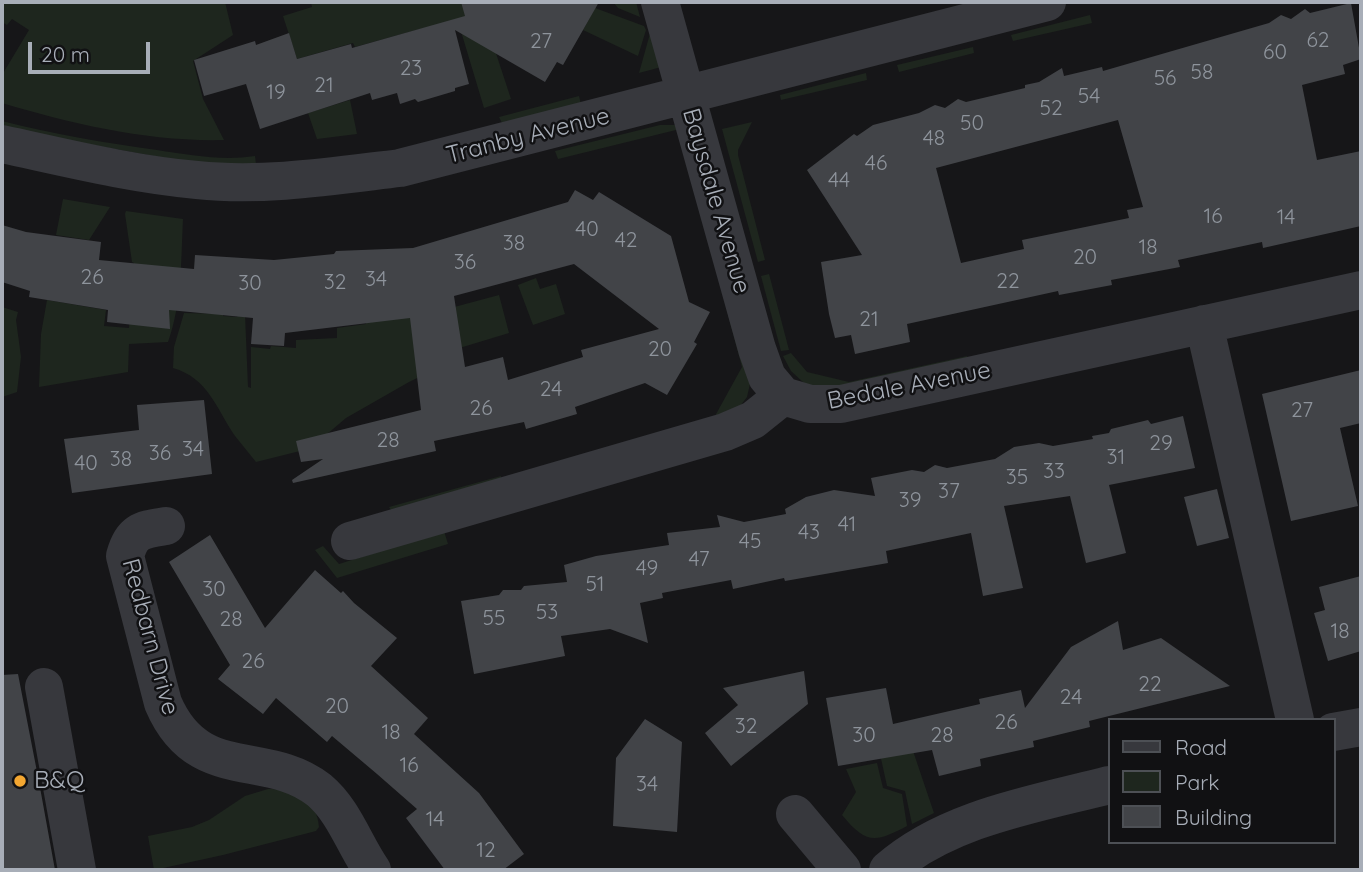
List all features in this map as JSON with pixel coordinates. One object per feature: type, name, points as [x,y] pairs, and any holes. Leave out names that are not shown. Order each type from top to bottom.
[{"type":"street","name":"Baysdale Avenue","points":[[660,2],[757,349],[768,377],[783,396]]},
{"type":"street","name":"Tranby Avenue","points":[[2,144],[116,170],[200,180],[299,180],[400,168],[1046,2]]},
{"type":"street","name":"Bedale Avenue","points":[[783,396],[810,404],[841,404],[1361,290]]},
{"type":"street","points":[[1204,324],[1295,718]]},
{"type":"street","points":[[350,541],[725,432],[753,420],[783,396]]},
{"type":"street","name":"Redbarn Drive","points":[[166,526],[137,533],[128,542],[125,556],[163,703],[171,722],[189,742],[208,754],[302,779],[320,791],[351,831],[358,867]]},
{"type":"street","points":[[44,687],[77,870]]},
{"type":"street","points":[[1335,732],[1361,727]]},
{"type":"street","points":[[888,870],[943,835],[997,813],[1108,785]]},
{"type":"street","points":[[795,814],[842,870]]},
{"type":"green space","points":[[2,2],[225,2],[233,35],[193,61],[203,99],[224,140],[140,135],[56,118],[2,103],[2,75],[29,30],[12,19],[7,25],[2,22]]},
{"type":"green space","points":[[311,2],[512,2],[515,12],[488,29],[511,99],[484,108],[460,28],[420,29],[355,47],[353,43],[297,59],[283,16],[312,7]]},
{"type":"green space","points":[[613,2],[636,2],[640,17],[618,8]]},
{"type":"green space","points":[[595,8],[644,26],[646,30],[638,56],[583,30]]},
{"type":"green space","points":[[1090,15],[1092,23],[1013,41],[1011,35]]},
{"type":"green space","points":[[651,30],[665,66],[639,73]]},
{"type":"green space","points":[[973,47],[974,53],[899,72],[897,65]]},
{"type":"green space","points":[[866,73],[867,80],[781,100],[780,95]]},
{"type":"green space","points":[[579,96],[581,104],[502,123],[499,117]]},
{"type":"green space","points":[[350,100],[357,134],[317,139],[308,113]]},
{"type":"green space","points":[[2,121],[79,138],[181,154],[218,158],[255,156],[256,164],[199,164],[2,129]]},
{"type":"green space","points":[[752,122],[738,155],[765,260],[758,262],[722,129]]},
{"type":"green space","points":[[660,125],[675,125],[680,129],[558,159],[555,151]]},
{"type":"green space","points":[[63,199],[110,207],[89,240],[56,235]]},
{"type":"green space","points":[[126,211],[183,219],[178,297],[168,342],[129,344],[128,372],[39,387],[41,334],[47,300],[106,310],[104,326],[129,328],[134,263]]},
{"type":"green space","points":[[769,274],[789,350],[781,351],[761,276]]},
{"type":"green space","points":[[536,278],[540,289],[556,284],[565,314],[533,325],[518,285]]},
{"type":"green space","points":[[499,295],[509,333],[443,353],[446,364],[346,418],[320,440],[300,451],[256,462],[235,436],[203,387],[195,379],[173,368],[174,347],[184,313],[237,317],[238,314],[245,314],[248,387],[251,388],[251,347],[296,348],[296,340],[337,338],[337,328],[366,324],[367,317],[432,313]]},
{"type":"green space","points":[[723,296],[752,375],[747,397],[737,410],[715,416],[742,367]]},
{"type":"green space","points":[[2,307],[18,312],[16,320],[21,357],[17,392],[2,397]]},
{"type":"green space","points":[[791,353],[807,372],[849,382],[967,356],[967,363],[830,391],[805,384],[791,371],[783,356]]},
{"type":"green space","points":[[501,476],[501,483],[393,513],[389,507]]},
{"type":"green space","points":[[444,531],[448,544],[337,578],[315,550],[323,546],[339,564]]},
{"type":"green space","points":[[911,745],[934,813],[912,824],[905,791],[887,786],[880,754]]},
{"type":"green space","points":[[877,763],[883,788],[902,794],[907,826],[887,836],[872,838],[858,831],[842,815],[856,792],[846,769]]},
{"type":"green space","points":[[268,789],[295,793],[309,802],[317,817],[319,827],[316,831],[154,870],[148,836],[192,827],[209,820],[245,796]]},
{"type":"building","points":[[461,2],[599,2],[563,65],[557,62],[545,82],[455,30],[469,84],[418,102],[415,99],[400,104],[397,93],[372,100],[370,93],[260,129],[246,84],[204,96],[194,60],[255,41],[256,45],[289,33],[297,59],[351,44],[352,48],[465,16]]},
{"type":"building","points":[[1351,3],[1361,59],[1343,65],[1345,74],[1302,85],[1317,160],[1361,151],[1361,226],[1263,248],[1262,242],[1178,260],[1180,267],[1111,280],[1112,285],[1059,295],[1058,291],[907,324],[910,342],[855,354],[851,335],[835,338],[821,262],[862,255],[807,170],[854,134],[857,136],[873,125],[919,113],[935,105],[945,108],[958,99],[966,102],[1025,88],[1025,85],[1039,82],[1062,68],[1064,76],[1102,67],[1103,71],[1269,23],[1281,15],[1291,19],[1305,9],[1310,13]],"holes":[[[1118,120],[1143,207],[1127,210],[1129,218],[1022,240],[1024,249],[961,263],[936,168]]]},
{"type":"building","points":[[575,190],[593,200],[599,192],[671,236],[689,302],[710,312],[694,342],[697,344],[667,395],[645,383],[575,407],[577,414],[526,429],[524,422],[434,441],[436,451],[293,483],[292,480],[323,459],[301,462],[296,441],[421,410],[410,318],[285,333],[284,346],[251,344],[253,318],[169,310],[170,329],[107,322],[108,310],[29,297],[30,291],[2,282],[2,225],[26,232],[101,242],[99,260],[194,269],[195,255],[274,260],[334,254],[336,251],[413,248],[568,202]],"holes":[[[574,264],[659,329],[581,350],[583,357],[508,380],[503,357],[465,367],[454,296]]]},
{"type":"building","points":[[1361,370],[1361,423],[1340,428],[1358,506],[1291,521],[1262,394]]},
{"type":"building","points":[[204,400],[212,474],[72,493],[64,439],[139,430],[137,405]]},
{"type":"building","points":[[1183,416],[1195,468],[1109,485],[1126,553],[1086,563],[1070,496],[1004,506],[1023,588],[983,596],[971,533],[886,551],[888,563],[785,581],[784,578],[733,589],[731,580],[662,593],[663,598],[640,603],[648,643],[610,629],[561,636],[565,656],[474,674],[461,601],[499,595],[503,590],[521,590],[524,586],[567,582],[564,565],[596,556],[669,545],[667,533],[720,527],[717,515],[744,522],[786,514],[785,509],[806,497],[834,490],[875,496],[871,478],[912,470],[924,472],[935,465],[947,468],[995,459],[1014,447],[1039,443],[1053,446],[1093,439],[1092,436],[1109,433],[1111,429],[1148,420],[1151,424]]},
{"type":"building","points":[[1217,489],[1229,538],[1197,546],[1184,497]]},
{"type":"building","points":[[210,535],[265,628],[315,570],[397,638],[371,666],[428,718],[414,734],[479,793],[524,854],[503,870],[445,870],[406,818],[417,809],[332,736],[327,742],[276,698],[263,714],[218,679],[230,665],[169,562]]},
{"type":"building","points":[[1361,576],[1361,651],[1328,661],[1314,613],[1325,610],[1319,587]]},
{"type":"building","points":[[1118,621],[1123,650],[1161,638],[1230,686],[1089,721],[1090,727],[1033,741],[1034,747],[980,759],[981,766],[939,776],[932,750],[838,766],[826,698],[886,688],[893,724],[980,704],[979,699],[1021,690],[1025,708],[1071,647]]},
{"type":"building","points":[[804,671],[808,704],[731,766],[705,733],[738,705],[723,688]]},
{"type":"building","name":"B&Q","points":[[18,674],[55,870],[2,870],[2,675]]},
{"type":"building","points":[[645,719],[682,742],[677,832],[613,826],[616,758]]},
{"type":"place","name":"B&Q","points":[[20,781]]}]
